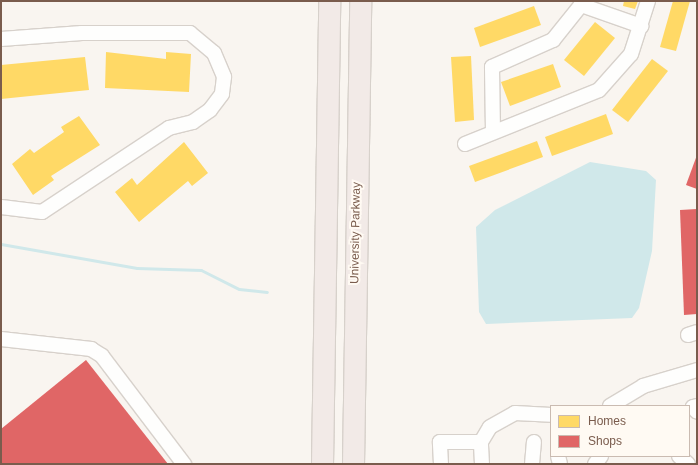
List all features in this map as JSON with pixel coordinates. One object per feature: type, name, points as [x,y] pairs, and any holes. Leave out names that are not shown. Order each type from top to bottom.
[{"type":"highway","points":[[322,464],[329,1]]},
{"type":"highway","name":"University Parkway","points":[[353,464],[360,1]]},
{"type":"highway","points":[[354,400],[365,464]]},
{"type":"street","points":[[465,144],[599,90],[631,54],[648,1]]},
{"type":"street","points":[[493,132],[492,67],[553,40],[581,3],[641,26]]},
{"type":"street","points":[[1,39],[82,33],[190,33],[214,53],[224,77],[222,94],[210,110],[193,122],[169,128],[42,212],[1,207]]},
{"type":"street","points":[[1,339],[91,350],[102,356],[184,464]]},
{"type":"street","points":[[612,405],[643,386],[697,370]]},
{"type":"street","points":[[697,406],[693,407],[697,412]]},
{"type":"street","points":[[482,464],[481,442],[490,427],[514,413],[550,415]]},
{"type":"street","points":[[441,464],[440,442],[481,442]]},
{"type":"street","points":[[532,464],[534,442]]},
{"type":"street","points":[[680,457],[688,464]]},
{"type":"water","points":[[590,162],[646,171],[656,180],[652,251],[639,308],[632,318],[486,324],[479,312],[476,227],[495,210]]},
{"type":"building: Homes","points":[[624,1],[638,1],[635,9],[623,6]]},
{"type":"building: Homes","points":[[673,1],[690,1],[676,51],[660,47]]},
{"type":"building: Homes","points":[[534,6],[541,25],[480,47],[474,28]]},
{"type":"building: Homes","points":[[595,22],[615,38],[584,76],[564,60]]},
{"type":"building: Homes","points":[[106,52],[166,59],[166,52],[191,54],[189,92],[105,88]]},
{"type":"building: Homes","points":[[471,56],[474,120],[455,122],[451,57]]},
{"type":"building: Homes","points":[[85,57],[89,90],[1,99],[1,65]]},
{"type":"building: Homes","points":[[652,59],[668,71],[628,122],[612,110]]},
{"type":"building: Homes","points":[[553,64],[561,87],[510,106],[501,82]]},
{"type":"building: Homes","points":[[606,114],[613,134],[552,156],[545,137]]},
{"type":"building: Homes","points":[[79,116],[100,145],[51,176],[54,180],[33,195],[12,164],[30,149],[34,153],[64,132],[61,127]]},
{"type":"building: Homes","points":[[537,141],[543,157],[475,182],[469,166]]},
{"type":"building: Homes","points":[[184,142],[208,173],[192,186],[188,181],[139,222],[115,192],[132,178],[137,185]]},
{"type":"building: Shops","points":[[697,155],[697,189],[686,185]]},
{"type":"building: Shops","points":[[697,209],[697,314],[684,315],[680,210]]},
{"type":"building: Shops","points":[[86,360],[168,464],[1,464],[1,429]]},
{"type":"waterway","points":[[1,244],[137,268],[201,270],[239,289],[267,292]]}]
